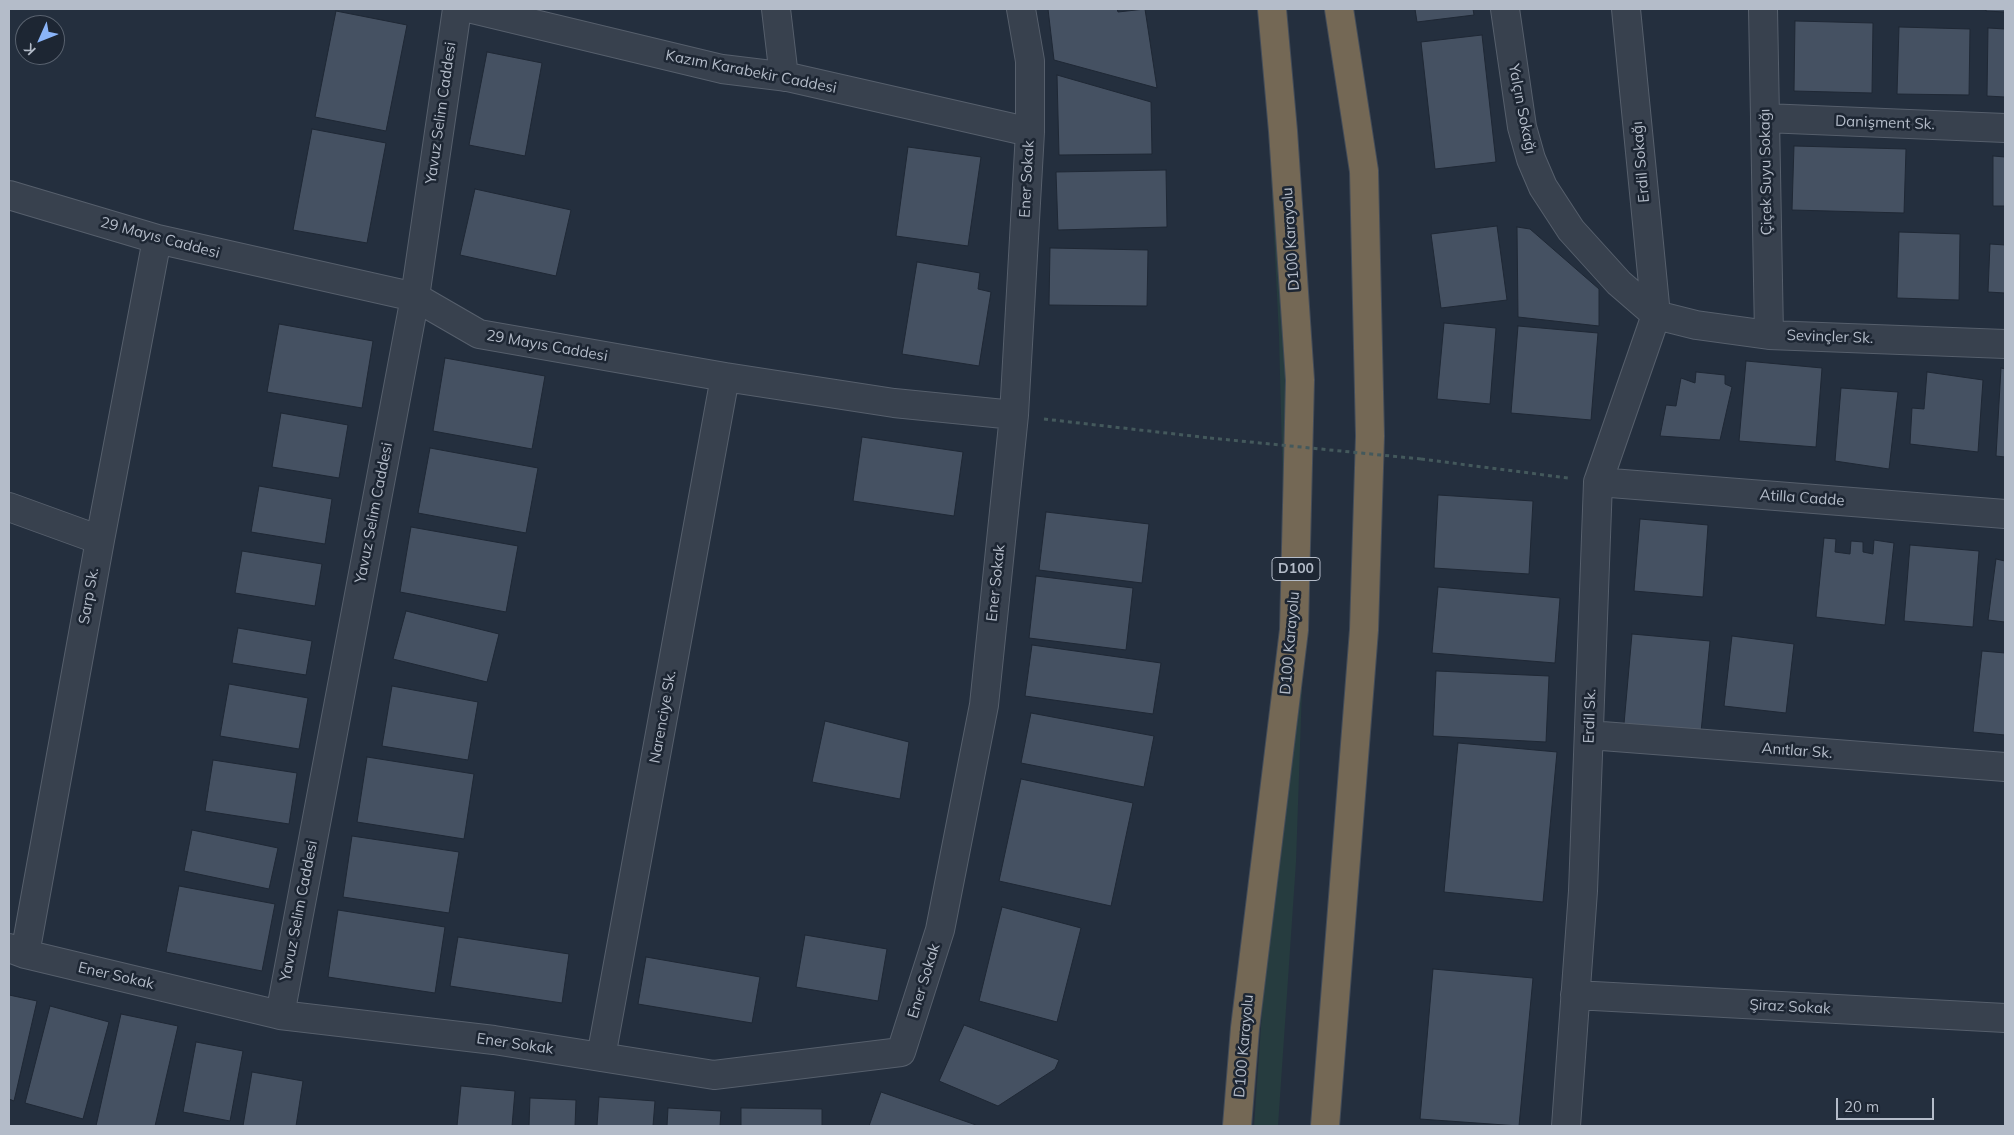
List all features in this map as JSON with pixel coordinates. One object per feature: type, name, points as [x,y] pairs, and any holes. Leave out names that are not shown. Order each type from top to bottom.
[{"type":"highway","name":"D100 Karayolu","points":[[1237,1126],[1244,1028],[1294,630],[1300,380],[1283,131],[1272,9]]},
{"type":"highway","points":[[1325,1126],[1364,630],[1370,436],[1364,172],[1339,9]]},
{"type":"highway","points":[[1222,1126],[1237,1075],[1244,1028]]},
{"type":"street","name":"Yavuz Selim Caddesi","points":[[280,1015],[414,297],[456,9]]},
{"type":"street","name":"Kazım Karabekir Caddesi","points":[[472,9],[722,69],[784,77],[1030,132]]},
{"type":"street","points":[[776,9],[784,77]]},
{"type":"street","name":"Ener Sokak","points":[[17,951],[280,1015],[494,1040],[714,1075],[902,1052],[940,930],[984,705],[1014,415],[1030,132],[1030,61],[1021,9]]},
{"type":"street","name":"Yalçın Sokağı","points":[[1505,9],[1522,127],[1531,158],[1543,187],[1571,230],[1619,283],[1656,315]]},
{"type":"street","name":"Erdil Sokağı","points":[[1626,9],[1656,315]]},
{"type":"street","name":"Çiçek Suyu Sokağı","points":[[1763,9],[1769,335]]},
{"type":"street","name":"Danişment Sk.","points":[[1765,118],[2005,128]]},
{"type":"street","name":"29 Mayıs Caddesi","points":[[9,195],[157,239],[414,297],[479,334],[725,377],[894,403],[1014,415]]},
{"type":"street","name":"Sarp Sk.","points":[[17,951],[100,540],[157,239]]},
{"type":"street","name":"Sevinçler Sk.","points":[[1656,315],[1696,325],[1769,335],[2005,344]]},
{"type":"street","name":"Erdil Sk.","points":[[1566,1126],[1583,891],[1598,482],[1656,315]]},
{"type":"street","name":"Narenciye Sk.","points":[[601,1057],[725,377]]},
{"type":"street","name":"Atilla Cadde","points":[[1598,482],[2005,514]]},
{"type":"street","points":[[9,507],[100,540]]},
{"type":"street","name":"Anıtlar Sk.","points":[[1589,735],[2005,767]]},
{"type":"street","name":"Şiraz Sokak","points":[[1575,995],[2005,1018]]},
{"type":"path","points":[[1014,415],[1210,438],[1422,459],[1598,482]]},
{"type":"green space","points":[[1259,9],[1304,499],[1302,689],[1296,862],[1278,1126],[1254,1126],[1275,827],[1283,492],[1279,336],[1270,154]]},
{"type":"building","points":[[1048,9],[1117,9],[1118,12],[1145,9],[1157,88],[1054,60]]},
{"type":"building","points":[[1415,9],[1473,9],[1474,15],[1417,22]]},
{"type":"building","points":[[1986,9],[2005,9],[2005,12],[1986,11]]},
{"type":"building","points":[[336,11],[407,25],[386,131],[315,117]]},
{"type":"building","points":[[1795,21],[1873,23],[1872,93],[1794,91]]},
{"type":"building","points":[[1899,27],[1970,29],[1969,95],[1897,94]]},
{"type":"building","points":[[1988,28],[2005,29],[2005,97],[1987,96]]},
{"type":"building","points":[[1482,35],[1496,162],[1435,169],[1421,42]]},
{"type":"building","points":[[487,52],[542,63],[525,156],[469,145]]},
{"type":"building","points":[[1057,75],[1151,102],[1152,154],[1059,155]]},
{"type":"building","points":[[312,129],[386,143],[367,243],[293,230]]},
{"type":"building","points":[[1794,146],[1906,149],[1904,213],[1792,210]]},
{"type":"building","points":[[908,147],[981,157],[968,246],[896,236]]},
{"type":"building","points":[[1993,156],[2005,157],[2005,206],[1993,206]]},
{"type":"building","points":[[1166,170],[1167,227],[1058,230],[1056,172]]},
{"type":"building","points":[[475,189],[571,210],[556,276],[460,255]]},
{"type":"building","points":[[1497,226],[1507,300],[1441,308],[1431,234]]},
{"type":"building","points":[[1517,227],[1530,229],[1599,289],[1599,326],[1518,317]]},
{"type":"building","points":[[1899,232],[1960,234],[1959,300],[1897,298]]},
{"type":"building","points":[[1990,244],[2005,245],[2005,293],[1988,292]]},
{"type":"building","points":[[1050,248],[1148,250],[1147,306],[1049,305]]},
{"type":"building","points":[[917,262],[980,273],[978,289],[991,292],[979,366],[902,354]]},
{"type":"building","points":[[1444,323],[1496,328],[1490,404],[1437,399]]},
{"type":"building","points":[[279,324],[373,341],[362,408],[267,392]]},
{"type":"building","points":[[1518,326],[1598,333],[1591,420],[1511,413]]},
{"type":"building","points":[[445,358],[545,376],[532,449],[433,431]]},
{"type":"building","points":[[1746,361],[1822,368],[1816,447],[1739,441]]},
{"type":"building","points":[[2001,368],[2005,369],[2005,457],[1996,456]]},
{"type":"building","points":[[1696,372],[1725,375],[1725,384],[1732,387],[1720,440],[1660,436],[1666,405],[1676,406],[1681,378],[1695,383]]},
{"type":"building","points":[[1927,372],[1983,380],[1978,452],[1910,444],[1912,408],[1924,409]]},
{"type":"building","points":[[1841,388],[1898,392],[1889,469],[1835,461]]},
{"type":"building","points":[[281,413],[348,425],[339,478],[272,467]]},
{"type":"building","points":[[862,437],[963,452],[954,516],[853,501]]},
{"type":"building","points":[[430,448],[538,468],[526,533],[418,513]]},
{"type":"building","points":[[259,486],[332,499],[325,544],[251,532]]},
{"type":"building","points":[[1438,495],[1533,501],[1529,574],[1434,568]]},
{"type":"building","points":[[1046,512],[1149,524],[1142,583],[1039,570]]},
{"type":"building","points":[[1640,519],[1708,525],[1703,597],[1634,591]]},
{"type":"building","points":[[411,527],[518,546],[506,612],[400,592]]},
{"type":"building","points":[[1824,538],[1836,539],[1835,552],[1850,554],[1851,541],[1863,542],[1863,552],[1873,554],[1874,540],[1894,543],[1885,625],[1816,617]]},
{"type":"building","points":[[1910,545],[1979,551],[1973,627],[1904,621]]},
{"type":"building","points":[[242,551],[322,564],[315,606],[235,593]]},
{"type":"building","points":[[1996,559],[2005,561],[2005,622],[1988,620]]},
{"type":"building","points":[[1036,576],[1133,588],[1126,650],[1029,638]]},
{"type":"building","points":[[1438,587],[1560,598],[1555,663],[1432,653]]},
{"type":"building","points":[[406,611],[499,634],[487,682],[393,659]]},
{"type":"building","points":[[238,628],[312,641],[306,675],[232,663]]},
{"type":"building","points":[[1632,634],[1710,641],[1701,732],[1624,724]]},
{"type":"building","points":[[1732,636],[1794,644],[1786,713],[1724,706]]},
{"type":"building","points":[[1032,645],[1161,663],[1153,714],[1025,696]]},
{"type":"building","points":[[1982,651],[2005,653],[2005,735],[1973,732]]},
{"type":"building","points":[[1436,671],[1549,676],[1546,742],[1433,736]]},
{"type":"building","points":[[229,684],[308,698],[299,749],[220,736]]},
{"type":"building","points":[[392,686],[478,702],[468,760],[382,746]]},
{"type":"building","points":[[1031,713],[1154,736],[1144,787],[1021,763]]},
{"type":"building","points":[[825,721],[909,742],[900,799],[812,782]]},
{"type":"building","points":[[1458,743],[1557,752],[1543,902],[1444,892]]},
{"type":"building","points":[[367,757],[474,774],[464,839],[357,822]]},
{"type":"building","points":[[213,760],[297,773],[289,824],[205,811]]},
{"type":"building","points":[[1021,779],[1133,803],[1111,906],[999,881]]},
{"type":"building","points":[[192,830],[278,848],[269,889],[184,871]]},
{"type":"building","points":[[352,836],[459,852],[449,913],[343,897]]},
{"type":"building","points":[[179,886],[275,904],[262,971],[166,952]]},
{"type":"building","points":[[1002,907],[1081,928],[1057,1022],[979,1001]]},
{"type":"building","points":[[338,910],[445,927],[435,993],[328,977]]},
{"type":"building","points":[[805,935],[887,949],[878,1001],[796,987]]},
{"type":"building","points":[[458,937],[569,954],[562,1003],[450,986]]},
{"type":"building","points":[[646,957],[760,977],[752,1023],[638,1004]]},
{"type":"building","points":[[1433,969],[1533,978],[1519,1126],[1420,1119]]},
{"type":"building","points":[[9,995],[37,1001],[14,1101],[9,1099]]},
{"type":"building","points":[[50,1006],[109,1022],[83,1119],[25,1103]]},
{"type":"building","points":[[121,1014],[178,1026],[155,1126],[96,1126]]},
{"type":"building","points":[[964,1025],[1059,1060],[1055,1069],[998,1106],[939,1081]]},
{"type":"building","points":[[196,1042],[243,1051],[230,1121],[183,1112]]},
{"type":"building","points":[[252,1072],[303,1081],[296,1126],[243,1126]]},
{"type":"building","points":[[461,1086],[515,1091],[512,1126],[457,1126]]},
{"type":"building","points":[[881,1092],[976,1125],[976,1126],[869,1126]]},
{"type":"building","points":[[599,1097],[655,1101],[653,1126],[597,1126]]},
{"type":"building","points":[[530,1098],[576,1100],[575,1126],[529,1126]]},
{"type":"building","points":[[668,1108],[721,1111],[720,1126],[667,1126]]},
{"type":"building","points":[[741,1108],[822,1109],[822,1126],[741,1126]]}]
